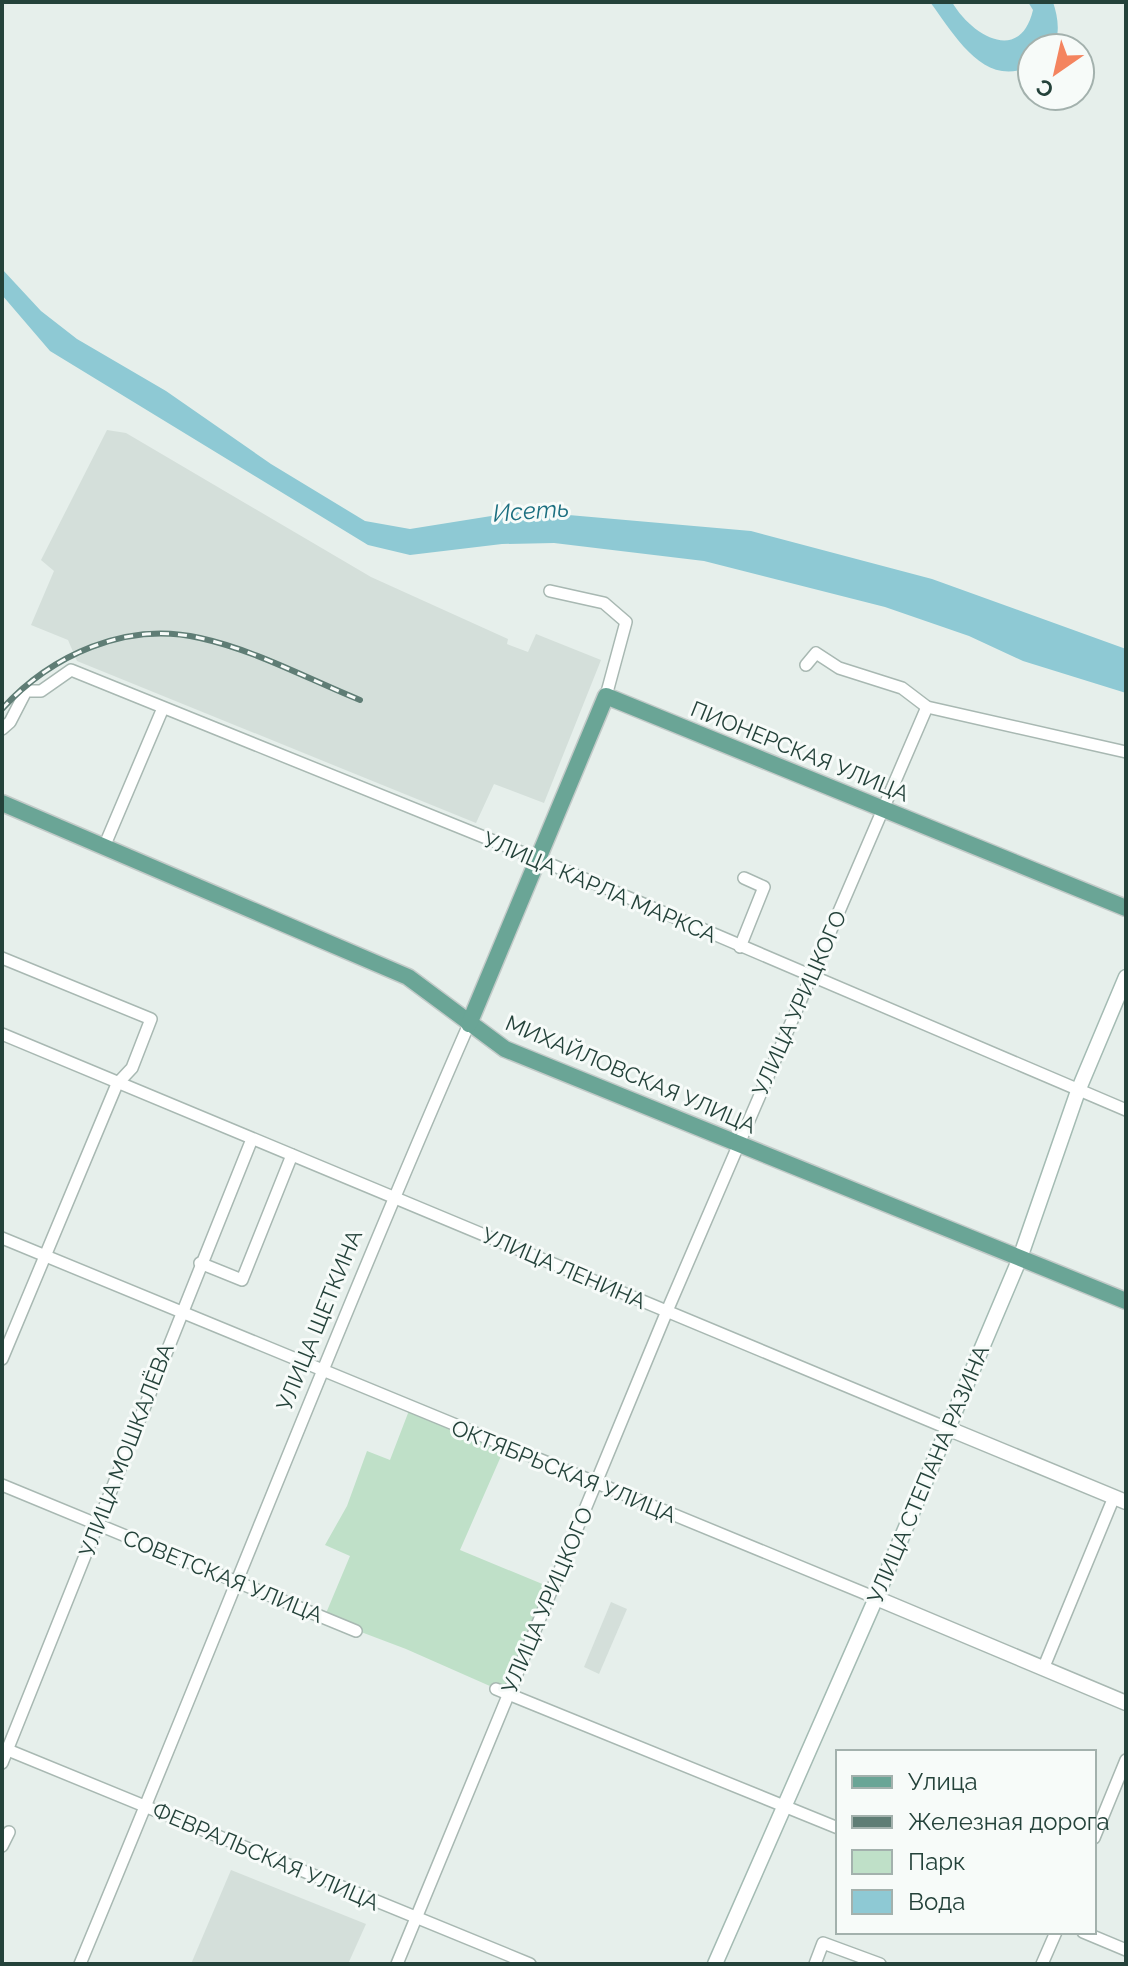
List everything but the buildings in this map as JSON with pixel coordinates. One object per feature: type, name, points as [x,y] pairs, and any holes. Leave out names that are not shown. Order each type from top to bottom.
[{"type":"main road","name":"ПИОНЕРСКАЯ УЛИЦА","points":[[606,696],[1126,908]]},
{"type":"main road","name":"УЛИЦА ЩЕТКИНА","points":[[469,1024],[606,696]]},
{"type":"main road","name":"МИХАЙЛОВСКАЯ УЛИЦА","points":[[2,803],[408,977],[505,1049],[1126,1301]]},
{"type":"main road","name":"УЛИЦА СТЕПАНА РАЗИНА","points":[[715,1964],[876,1598],[1020,1258],[1078,1091],[1126,977]]},
{"type":"main road","name":"УЛИЦА ЛЕНИНА","points":[[947,1428],[1120,1500]]},
{"type":"main road","name":"ОКТЯБРЬСКАЯ УЛИЦА","points":[[876,1598],[1126,1703]]},
{"type":"street","points":[[550,591],[604,603],[626,622],[606,696]]},
{"type":"street","points":[[806,665],[816,653],[839,668],[902,688],[927,707],[1126,752]]},
{"type":"street","name":"УЛИЦА КАРЛА МАРКСА","points":[[2,729],[10,722],[26,691],[41,691],[71,670],[538,859],[1126,1110]]},
{"type":"street","name":"УЛИЦА УРИЦКОГО","points":[[397,1964],[502,1692],[595,1484],[737,1143],[927,707]]},
{"type":"street","points":[[104,847],[163,708]]},
{"type":"street","points":[[740,947],[764,887],[744,878]]},
{"type":"street","points":[[2,958],[151,1019],[132,1068],[117,1084],[2,1359]]},
{"type":"street","name":"УЛИЦА ЩЕТКИНА","points":[[80,1964],[238,1583],[321,1371],[469,1024]]},
{"type":"street","name":"УЛИЦА ЛЕНИНА","points":[[2,1034],[947,1428]]},
{"type":"street","name":"УЛИЦА МОШКАЛЁВА","points":[[2,1763],[4,1748],[98,1525],[252,1139]]},
{"type":"street","points":[[200,1263],[242,1280],[292,1155]]},
{"type":"street","name":"ОКТЯБРЬСКАЯ УЛИЦА","points":[[2,1238],[876,1598]]},
{"type":"street","name":"СОВЕТСКАЯ УЛИЦА","points":[[2,1485],[356,1631]]},
{"type":"street","points":[[1043,1669],[1120,1500]]},
{"type":"street","points":[[502,1692],[836,1827]]},
{"type":"street","name":"ФЕВРАЛЬСКАЯ УЛИЦА","points":[[4,1748],[530,1964]]},
{"type":"street","points":[[1096,1833],[1126,1760]]},
{"type":"street","points":[[2,1846],[9,1832]]},
{"type":"street","points":[[1042,1964],[1055,1934]]},
{"type":"street","points":[[1088,1934],[1126,1950]]},
{"type":"street","points":[[815,1964],[823,1943],[880,1964]]},
{"type":"shaded area","points":[[107,430],[126,433],[371,577],[508,639],[507,644],[528,652],[536,634],[601,660],[544,803],[494,784],[476,823],[77,661],[68,640],[31,625],[54,571],[41,560]]},
{"type":"shaded area","points":[[611,1602],[627,1609],[599,1674],[584,1667]]},
{"type":"shaded area","points":[[231,1870],[366,1924],[348,1964],[191,1964]]},
{"type":"green space","points":[[410,1408],[505,1447],[460,1550],[552,1588],[508,1694],[406,1649],[324,1618],[350,1556],[325,1545],[347,1506],[367,1451],[390,1460]]},
{"type":"water","points":[[930,2],[952,2],[971,25],[995,39],[1016,38],[1016,71],[1000,71],[985,65],[960,43]]},
{"type":"water","points":[[1028,2],[1053,2],[1058,32],[1022,32],[1033,10]]},
{"type":"water","points":[[2,269],[41,311],[77,339],[166,391],[271,464],[365,521],[410,529],[523,511],[751,531],[932,579],[1126,649],[1126,693],[1023,661],[969,636],[885,607],[704,561],[554,543],[502,544],[410,555],[368,545],[50,351],[2,295]]},
{"type":"railway","points":[[2,709],[43,673],[67,658],[92,647],[145,634],[172,634],[221,643],[360,700]]},
{"type":"water label","name":"Исеть","points":[[531,511]]}]
